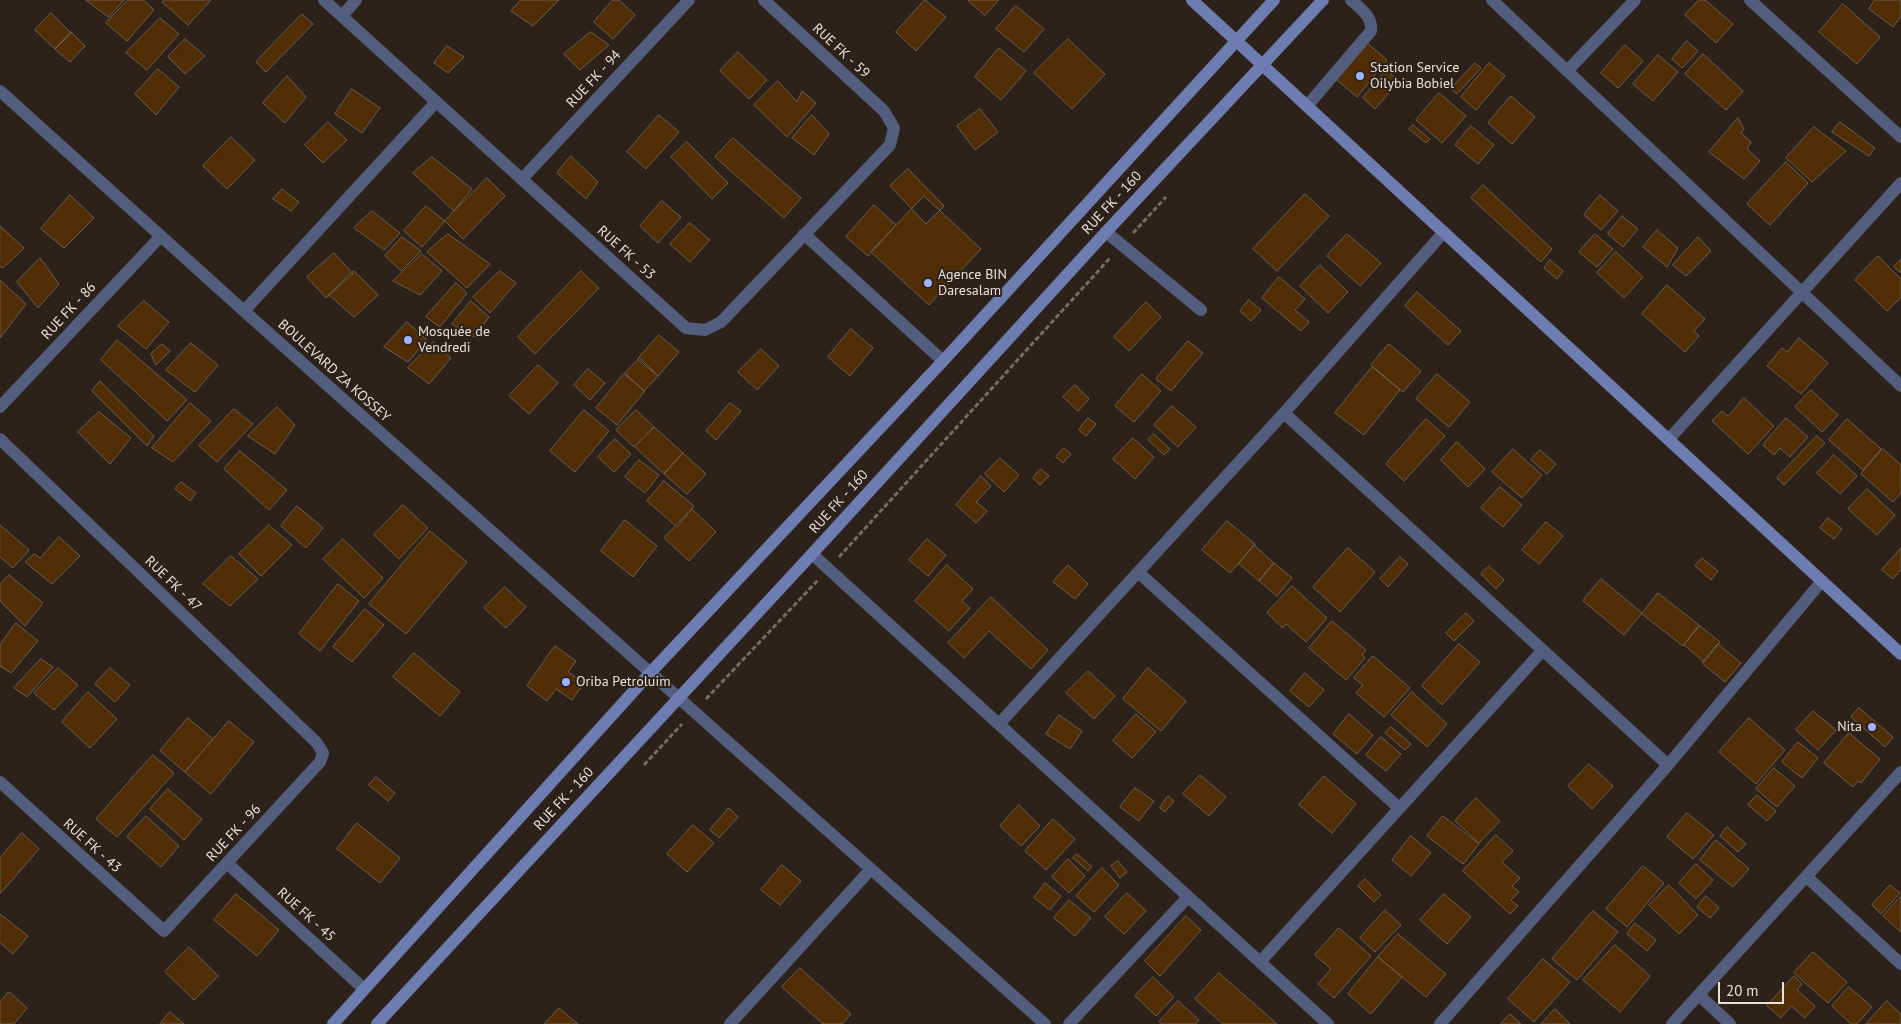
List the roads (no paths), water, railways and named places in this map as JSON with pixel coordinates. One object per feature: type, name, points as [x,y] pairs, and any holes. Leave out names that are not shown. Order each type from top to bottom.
[{"type":"main road","points":[[1192,0],[1901,654]]},
{"type":"main road","name":"RUE FK - 160","points":[[333,1024],[651,672],[942,361],[1274,0]]},
{"type":"main road","name":"RUE FK - 160","points":[[377,1024],[1322,0]]},
{"type":"street","name":"RUE FK - 53","points":[[324,0],[686,328],[705,330],[721,322],[890,145],[894,128]]},
{"type":"street","points":[[342,16],[356,0]]},
{"type":"street","name":"RUE FK - 94","points":[[522,179],[689,0]]},
{"type":"street","name":"RUE FK - 59","points":[[764,0],[884,111],[894,128]]},
{"type":"street","points":[[1307,106],[1372,32],[1372,23],[1367,15],[1351,0]]},
{"type":"street","points":[[1492,0],[1901,386]]},
{"type":"street","points":[[1567,71],[1635,0]]},
{"type":"street","points":[[1750,0],[1901,137]]},
{"type":"street","name":"BOULEVARD ZA KOSSEY","points":[[0,91],[244,311],[1045,1024]]},
{"type":"street","points":[[244,311],[436,102]]},
{"type":"street","points":[[1669,440],[1901,183]]},
{"type":"street","points":[[1106,232],[1202,310]]},
{"type":"street","points":[[999,724],[1284,413],[1444,232]]},
{"type":"street","points":[[804,234],[942,361]]},
{"type":"street","name":"RUE FK - 86","points":[[0,407],[161,236]]},
{"type":"street","points":[[1284,413],[1668,765]]},
{"type":"street","name":"RUE FK - 47","points":[[0,439],[309,736],[323,753]]},
{"type":"street","points":[[812,554],[1328,1024]]},
{"type":"street","points":[[1138,572],[1399,808]]},
{"type":"street","points":[[1440,1024],[1668,765],[1822,581]]},
{"type":"street","points":[[1260,962],[1543,650]]},
{"type":"street","name":"RUE FK - 96","points":[[164,931],[320,762],[323,753]]},
{"type":"street","points":[[1672,1024],[1901,772]]},
{"type":"street","name":"RUE FK - 43","points":[[0,782],[164,931]]},
{"type":"street","name":"RUE FK - 45","points":[[227,863],[364,989]]},
{"type":"street","points":[[730,1024],[871,869]]},
{"type":"street","points":[[1807,877],[1901,964]]},
{"type":"street","points":[[1069,1024],[1188,897]]},
{"type":"street","points":[[1699,995],[1730,1024]]},
{"type":"place","name":"Station Service Oilybia Bobiel","points":[[1360,76]]},
{"type":"place","name":"Agence BIN Daresalam","points":[[928,283]]},
{"type":"place","name":"Mosquée de Vendredi","points":[[408,340]]},
{"type":"place","name":"Oriba Petroluim","points":[[566,682]]},
{"type":"place","name":"Nita","points":[[1872,727]]}]
